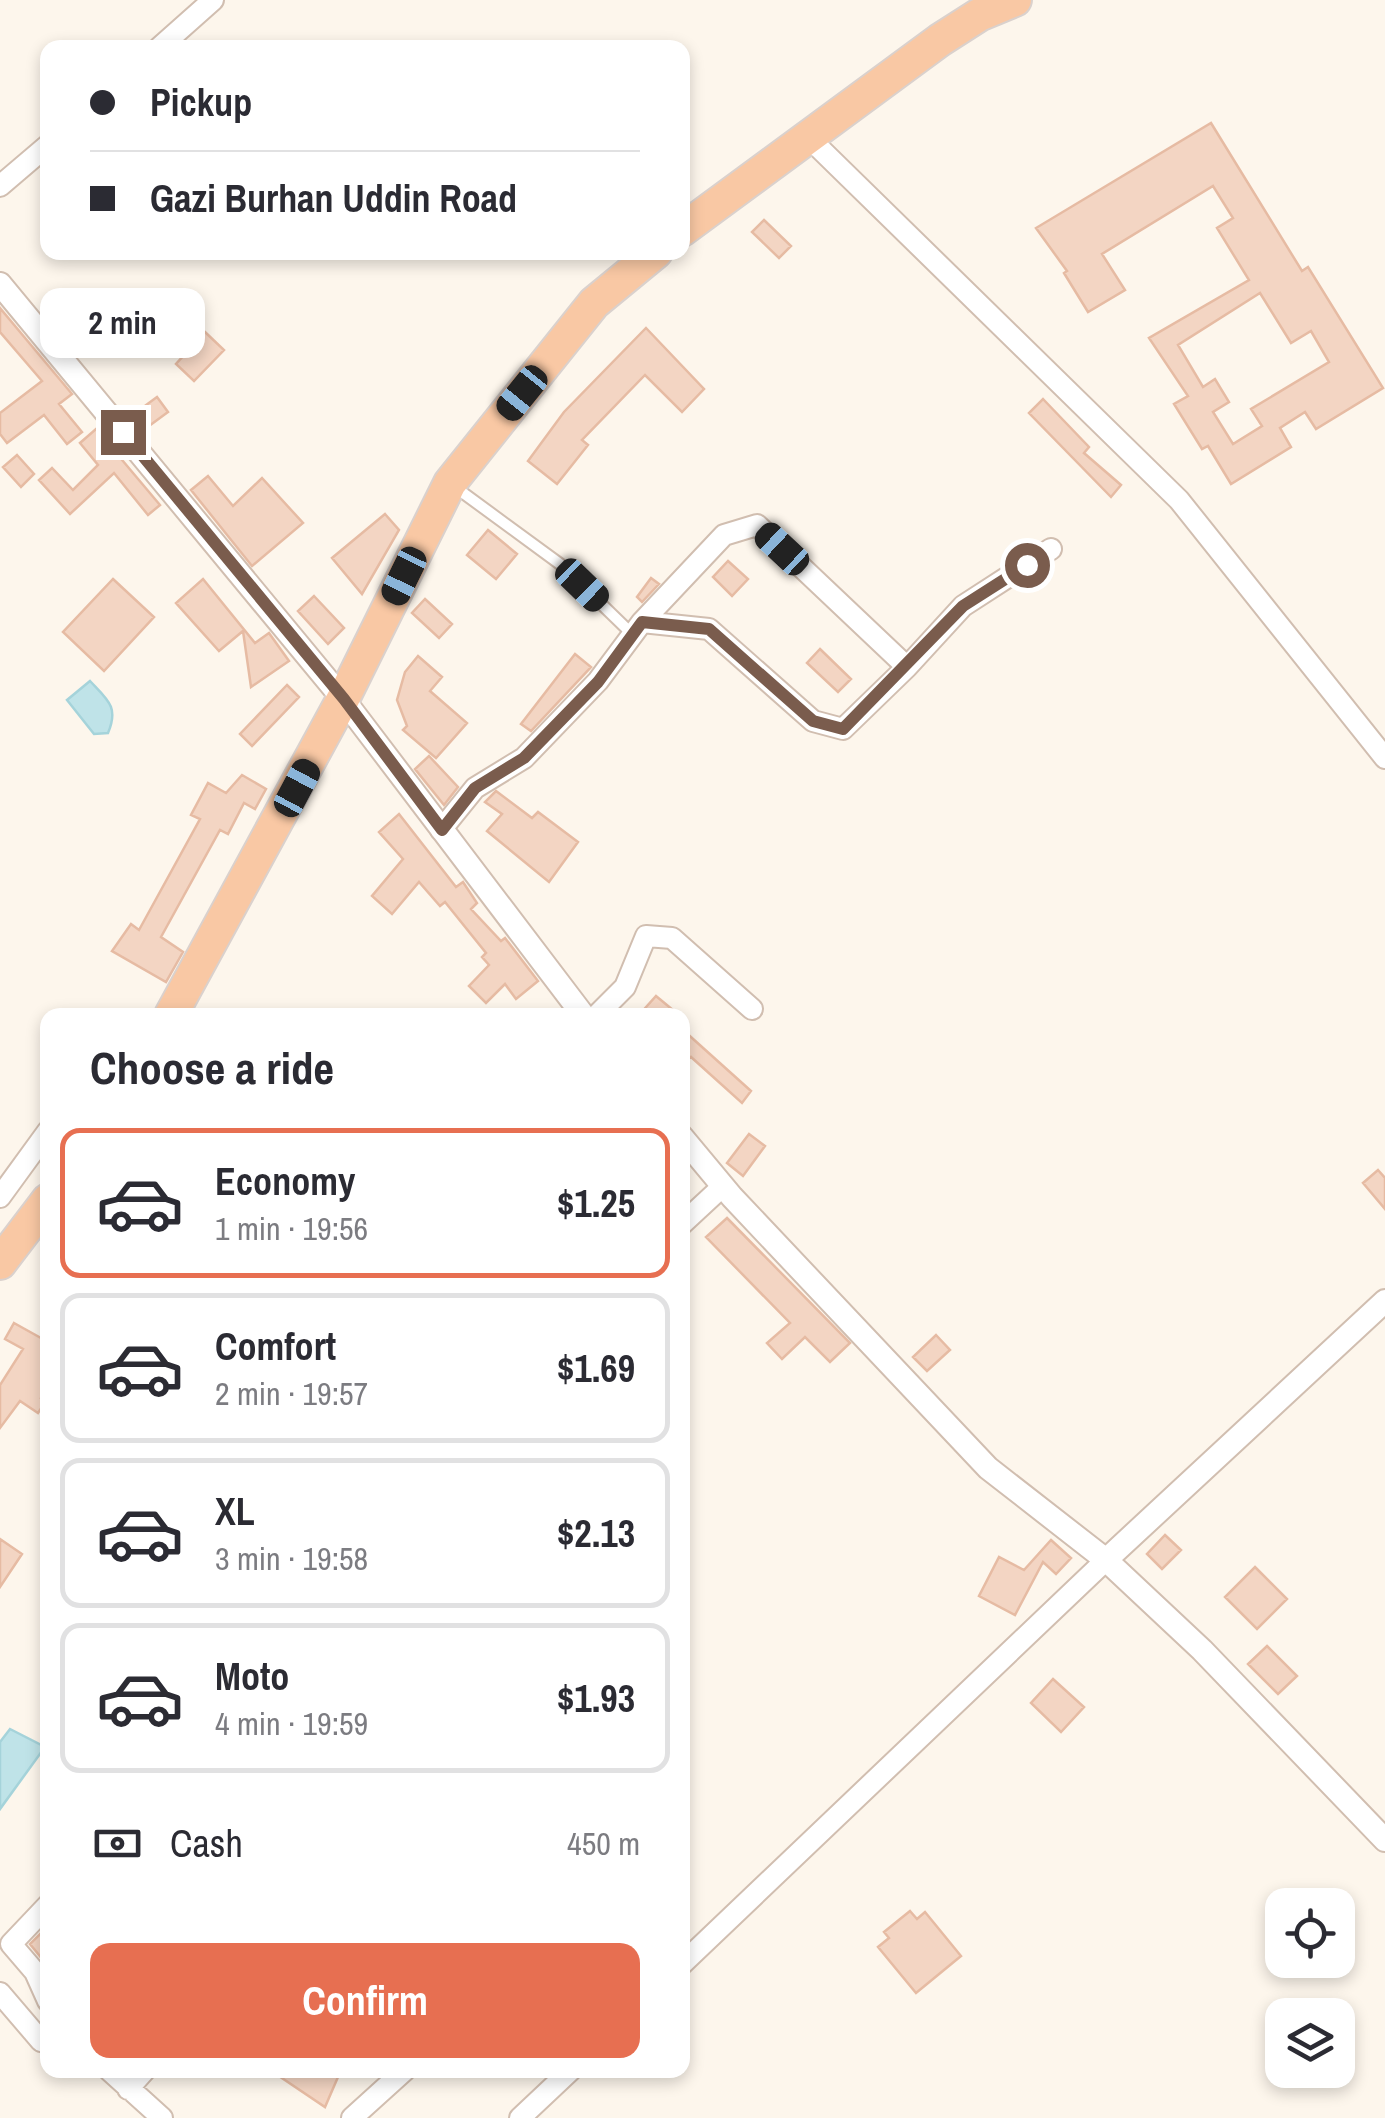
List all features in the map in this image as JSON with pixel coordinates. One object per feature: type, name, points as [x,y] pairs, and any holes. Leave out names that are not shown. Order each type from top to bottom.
[{"type":"highway","points":[[690,224],[940,40],[979,15],[1015,0]]},
{"type":"highway","points":[[175,1008],[344,699],[450,483],[594,303],[646,260]]},
{"type":"highway","points":[[0,1263],[40,1210]]},
{"type":"street","points":[[168,40],[213,0]]},
{"type":"street","points":[[807,136],[1180,500],[1385,758]]},
{"type":"street","points":[[0,186],[40,152]]},
{"type":"street","points":[[0,284],[344,699],[578,1008]]},
{"type":"street","points":[[442,830],[475,788],[524,758],[598,682],[635,626],[724,535],[756,525],[907,667]]},
{"type":"street","points":[[635,626],[709,629],[813,721],[843,729],[963,606],[1051,549]]},
{"type":"street","points":[[604,1008],[625,988],[646,936],[672,938],[752,1009]]},
{"type":"street","points":[[0,1197],[40,1143]]},
{"type":"street","points":[[690,1147],[988,1468],[1106,1560],[1202,1650],[1385,1840]]},
{"type":"street","points":[[690,1217],[723,1186]]},
{"type":"street","points":[[690,1956],[1385,1301]]},
{"type":"street","points":[[40,1913],[11,1944],[40,1983]]},
{"type":"street","points":[[0,1993],[40,2039]]},
{"type":"street","points":[[117,2078],[162,2118]]},
{"type":"street","points":[[128,2089],[137,2078]]},
{"type":"street","points":[[352,2118],[396,2078]]},
{"type":"street","points":[[520,2118],[562,2078]]},
{"type":"lane","points":[[450,483],[560,564],[635,626]]},
{"type":"water","points":[[90,681],[112,710],[108,733],[94,734],[67,700]]},
{"type":"water","points":[[10,1729],[40,1744],[40,1754],[0,1809],[0,1742]]},
{"type":"building","points":[[1211,123],[1302,271],[1308,267],[1383,388],[1316,429],[1305,412],[1280,428],[1291,447],[1231,484],[1208,446],[1202,449],[1174,404],[1188,396],[1149,338],[1249,280],[1217,228],[1233,218],[1213,186],[1102,254],[1125,290],[1088,312],[1064,273],[1067,271],[1036,228]],"holes":[[[1260,293],[1291,343],[1311,331],[1329,362],[1251,409],[1262,426],[1233,444],[1213,412],[1229,402],[1215,379],[1203,387],[1178,345]]]},
{"type":"building","points":[[764,220],[791,246],[779,258],[752,232]]},
{"type":"building","points":[[0,308],[72,394],[59,404],[82,432],[67,444],[44,415],[7,443],[0,434],[0,413],[42,381],[0,332]]},
{"type":"building","points":[[646,328],[704,389],[682,412],[645,375],[582,440],[588,445],[557,484],[528,461],[564,412]]},
{"type":"building","points":[[205,332],[224,350],[194,381],[176,364]]},
{"type":"building","points":[[157,397],[168,412],[149,426],[138,411]]},
{"type":"building","points":[[1043,399],[1089,447],[1084,453],[1121,485],[1111,497],[1029,413]]},
{"type":"building","points":[[96,429],[160,505],[148,515],[114,473],[70,514],[39,480],[52,468],[73,490],[98,465],[80,443]]},
{"type":"building","points":[[17,455],[34,474],[21,487],[3,467]]},
{"type":"building","points":[[208,476],[233,506],[262,478],[303,523],[252,566],[191,490]]},
{"type":"building","points":[[385,514],[399,530],[362,594],[332,558]]},
{"type":"building","points":[[488,530],[517,554],[496,579],[467,555]]},
{"type":"building","points":[[728,561],[748,579],[732,596],[713,577]]},
{"type":"building","points":[[651,578],[659,584],[642,602],[637,597]]},
{"type":"building","points":[[113,579],[154,617],[104,671],[63,632]]},
{"type":"building","points":[[203,579],[255,643],[269,633],[289,661],[251,687],[243,631],[219,651],[176,603]]},
{"type":"building","points":[[314,596],[344,628],[328,644],[298,611]]},
{"type":"building","points":[[425,599],[452,624],[439,638],[412,613]]},
{"type":"building","points":[[820,649],[851,679],[838,692],[807,663]]},
{"type":"building","points":[[575,654],[591,667],[531,731],[521,724]]},
{"type":"building","points":[[418,656],[442,677],[430,691],[467,723],[436,758],[403,730],[407,726],[397,700],[405,672]]},
{"type":"building","points":[[287,685],[299,697],[252,746],[240,734]]},
{"type":"building","points":[[429,756],[458,787],[444,805],[415,769]]},
{"type":"building","points":[[242,775],[266,789],[255,809],[244,803],[228,834],[220,830],[161,937],[183,952],[166,982],[112,951],[131,924],[139,930],[200,819],[191,815],[208,783],[226,793]]},
{"type":"building","points":[[496,791],[532,818],[538,812],[578,842],[549,882],[487,831],[502,814],[485,802]]},
{"type":"building","points":[[399,814],[456,887],[463,882],[477,903],[471,909],[501,941],[505,938],[538,981],[516,999],[505,984],[486,1003],[469,986],[489,965],[482,957],[486,953],[445,902],[440,906],[419,882],[392,914],[372,896],[403,859],[379,832]]},
{"type":"building","points":[[656,996],[671,1008],[645,1008]]},
{"type":"building","points":[[690,1036],[751,1091],[742,1103],[691,1057]]},
{"type":"building","points":[[749,1134],[765,1146],[743,1176],[727,1163]]},
{"type":"building","points":[[1378,1170],[1385,1178],[1385,1209],[1363,1183]]},
{"type":"building","points":[[727,1218],[850,1343],[830,1362],[805,1337],[782,1359],[767,1343],[790,1323],[706,1237]]},
{"type":"building","points":[[14,1323],[40,1338],[40,1410],[38,1413],[20,1401],[0,1428],[0,1385],[23,1349],[5,1339]]},
{"type":"building","points":[[936,1335],[950,1350],[927,1371],[913,1357]]},
{"type":"building","points":[[1165,1535],[1181,1550],[1162,1569],[1147,1554]]},
{"type":"building","points":[[0,1539],[22,1554],[0,1587]]},
{"type":"building","points":[[1051,1540],[1071,1558],[1056,1574],[1043,1562],[1015,1615],[979,1596],[999,1557],[1024,1570]]},
{"type":"building","points":[[1255,1567],[1287,1599],[1257,1629],[1225,1597]]},
{"type":"building","points":[[1267,1646],[1297,1676],[1278,1694],[1248,1664]]},
{"type":"building","points":[[1053,1679],[1084,1707],[1061,1732],[1031,1703]]},
{"type":"building","points":[[910,1911],[917,1919],[925,1912],[961,1956],[916,1993],[878,1947],[889,1938],[884,1932]]},
{"type":"building","points":[[40,1934],[40,1956],[30,1944]]},
{"type":"building","points":[[282,2078],[338,2078],[325,2107]]},
{"type":"route","points":[[123,432],[344,699],[442,830],[475,788],[524,758],[598,682],[642,622],[709,629],[813,721],[843,729],[963,606],[1027,565]]}]
